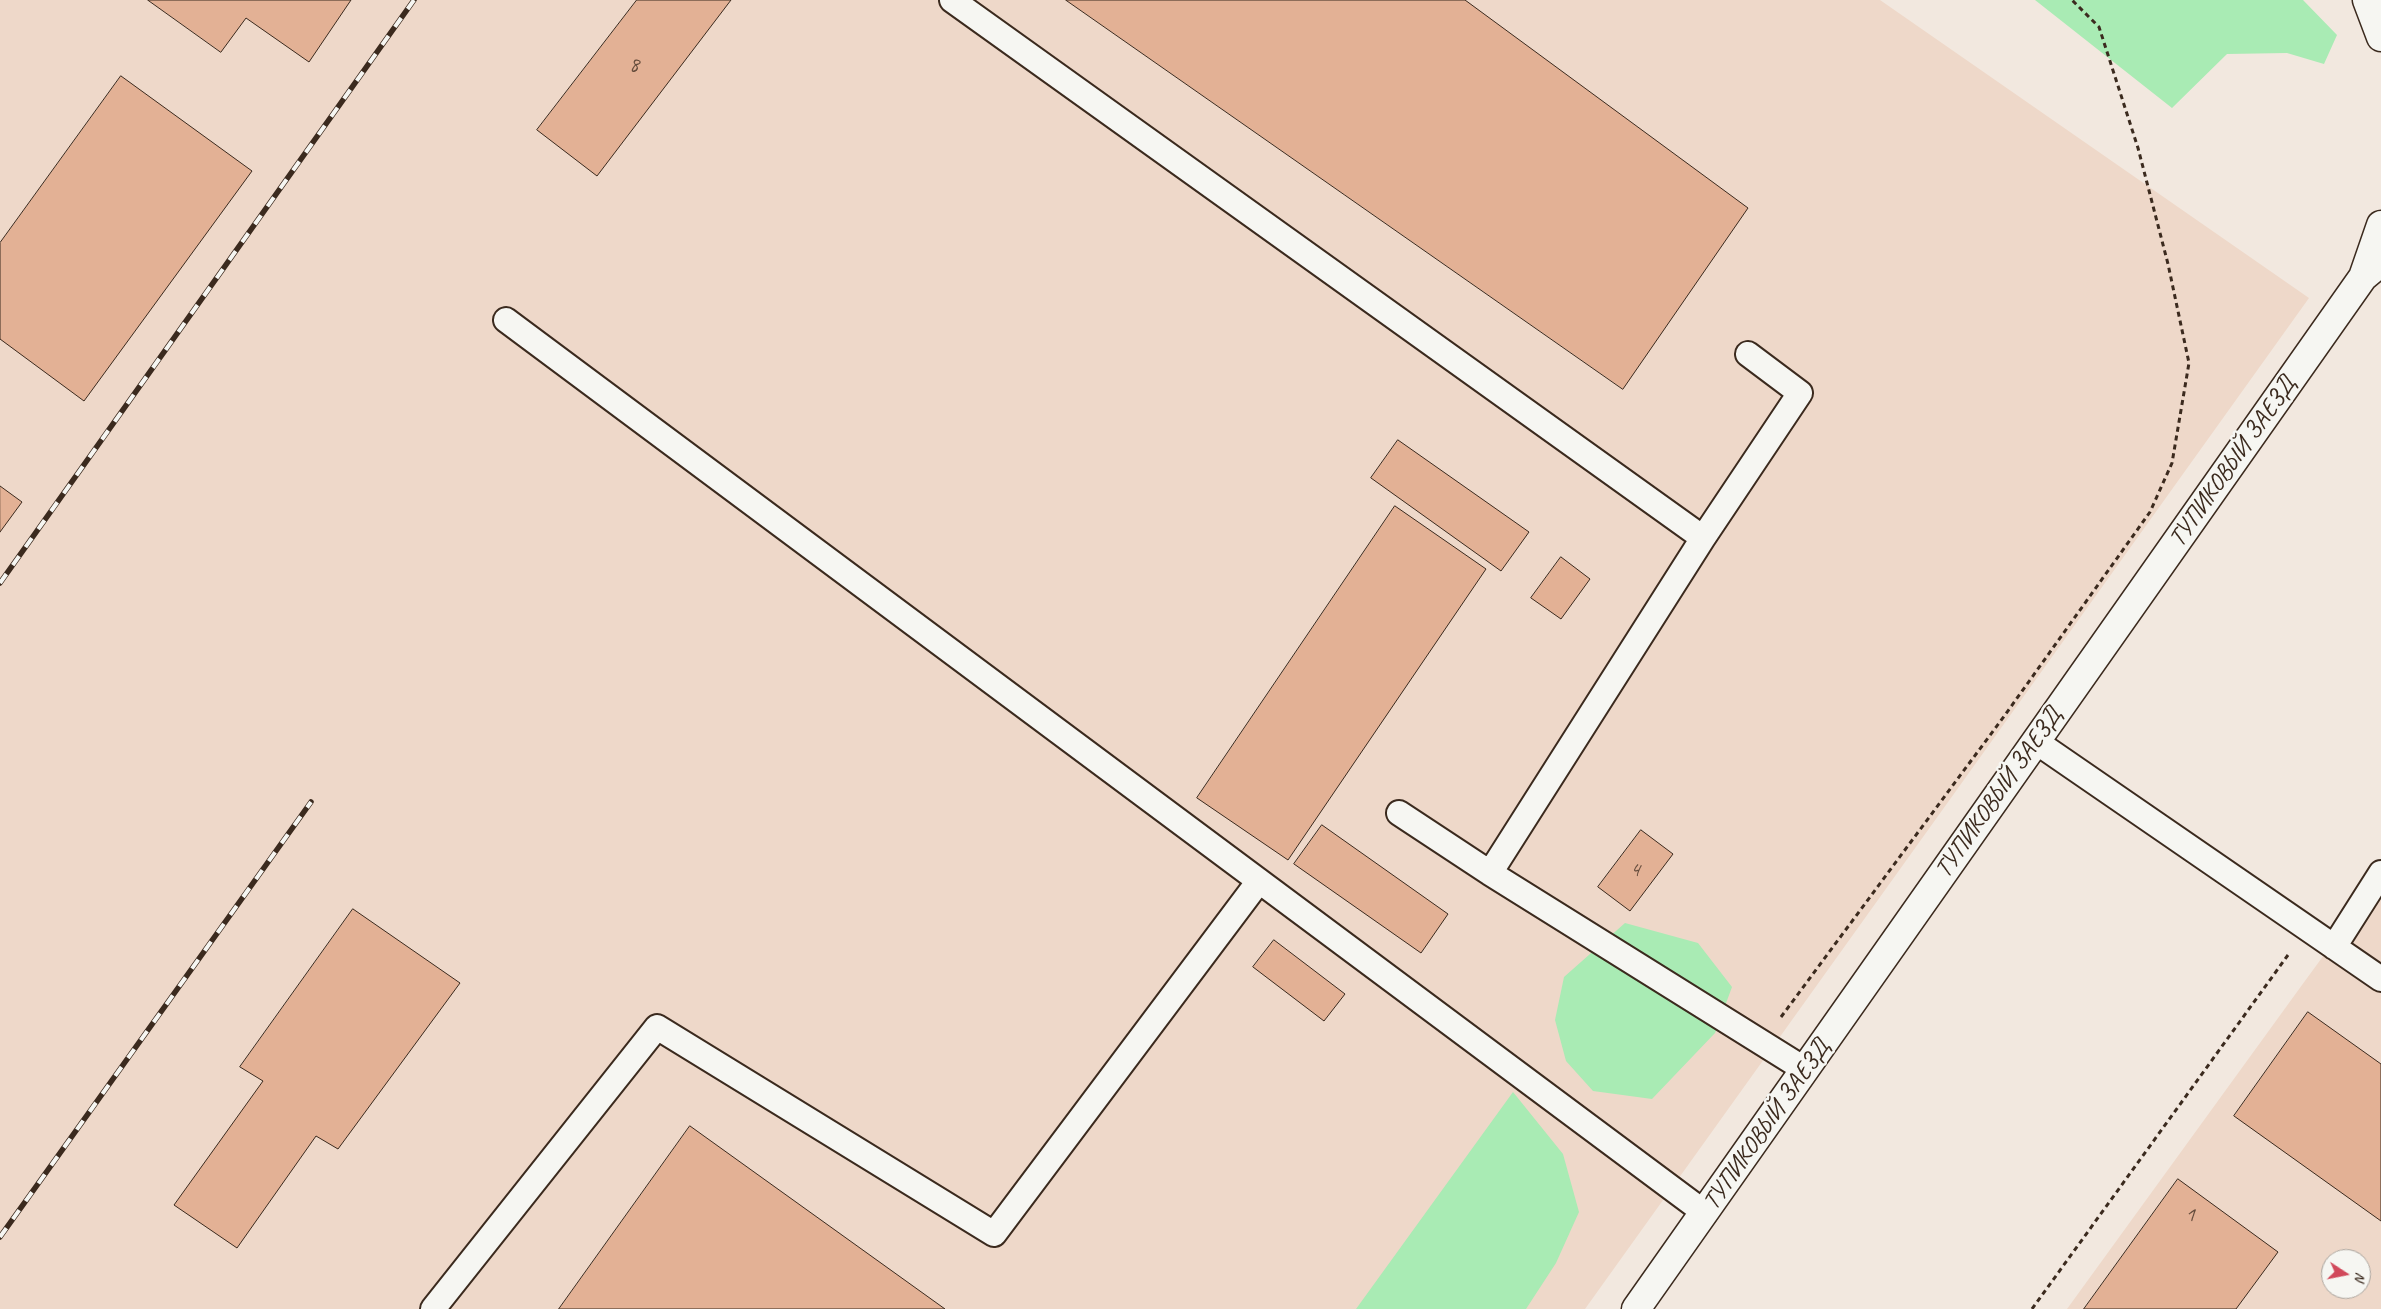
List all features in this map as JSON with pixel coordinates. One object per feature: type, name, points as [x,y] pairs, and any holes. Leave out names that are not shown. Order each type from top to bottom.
[{"type":"street","points":[[2367,0],[2381,37]]},
{"type":"street","name":"ТУПИКОВЫЙ ЗАЕЗД","points":[[1636,1309],[2035,741],[2372,270],[2381,225]]},
{"type":"lane","points":[[952,0],[1703,538]]},
{"type":"lane","points":[[506,320],[1705,1213]]},
{"type":"lane","points":[[1490,873],[1703,538],[1800,393],[1748,354]]},
{"type":"lane","points":[[2035,741],[2381,979]]},
{"type":"lane","points":[[1398,813],[1490,873],[1804,1069]]},
{"type":"lane","points":[[2334,947],[2381,873]]},
{"type":"lane","points":[[433,1309],[657,1027],[994,1234],[1259,881]]},
{"type":"path","points":[[1762,1042],[2005,715],[2150,512],[2172,463],[2189,363],[2168,264],[2138,148],[2099,27],[2072,0]]},
{"type":"path","points":[[2032,1309],[2307,928]]},
{"type":"shaded area","points":[[0,0],[1880,0],[2309,298],[1585,1309],[0,1309]]},
{"type":"shaded area","points":[[2381,877],[2381,1309],[2067,1309],[2302,985]]},
{"type":"green space","points":[[2035,0],[2303,0],[2337,35],[2324,64],[2287,53],[2227,54],[2172,108]]},
{"type":"green space","points":[[1625,923],[1698,943],[1732,987],[1715,1033],[1652,1099],[1593,1091],[1566,1061],[1555,1020],[1564,977]]},
{"type":"green space","points":[[1513,1092],[1563,1154],[1579,1212],[1556,1263],[1526,1309],[1356,1309]]},
{"type":"building","points":[[148,0],[351,0],[309,62],[246,18],[221,52]]},
{"type":"building","points":[[637,0],[731,0],[597,176],[537,130]]},
{"type":"building","points":[[1066,0],[1465,0],[1748,208],[1623,389]]},
{"type":"building","points":[[121,76],[252,171],[84,401],[0,339],[0,243]]},
{"type":"building","points":[[1398,440],[1529,532],[1501,571],[1371,478]]},
{"type":"building","points":[[0,486],[22,502],[0,532]]},
{"type":"building","points":[[1395,506],[1486,569],[1288,860],[1197,798]]},
{"type":"building","points":[[1561,557],[1590,579],[1561,619],[1531,598]]},
{"type":"building","points":[[1322,825],[1448,914],[1421,953],[1294,864]]},
{"type":"building","points":[[1641,830],[1673,854],[1630,911],[1598,887]]},
{"type":"building","points":[[353,909],[460,983],[338,1149],[316,1136],[237,1248],[174,1205],[263,1081],[240,1067]]},
{"type":"building","points":[[1274,940],[1345,994],[1324,1021],[1253,967]]},
{"type":"building","points":[[2308,1012],[2381,1064],[2381,1221],[2234,1116]]},
{"type":"building","points":[[690,1126],[945,1309],[559,1309]]},
{"type":"building","points":[[2178,1179],[2278,1252],[2236,1309],[2084,1309]]},
{"type":"railway","points":[[0,583],[414,0]]},
{"type":"railway","points":[[0,1237],[311,802]]}]
